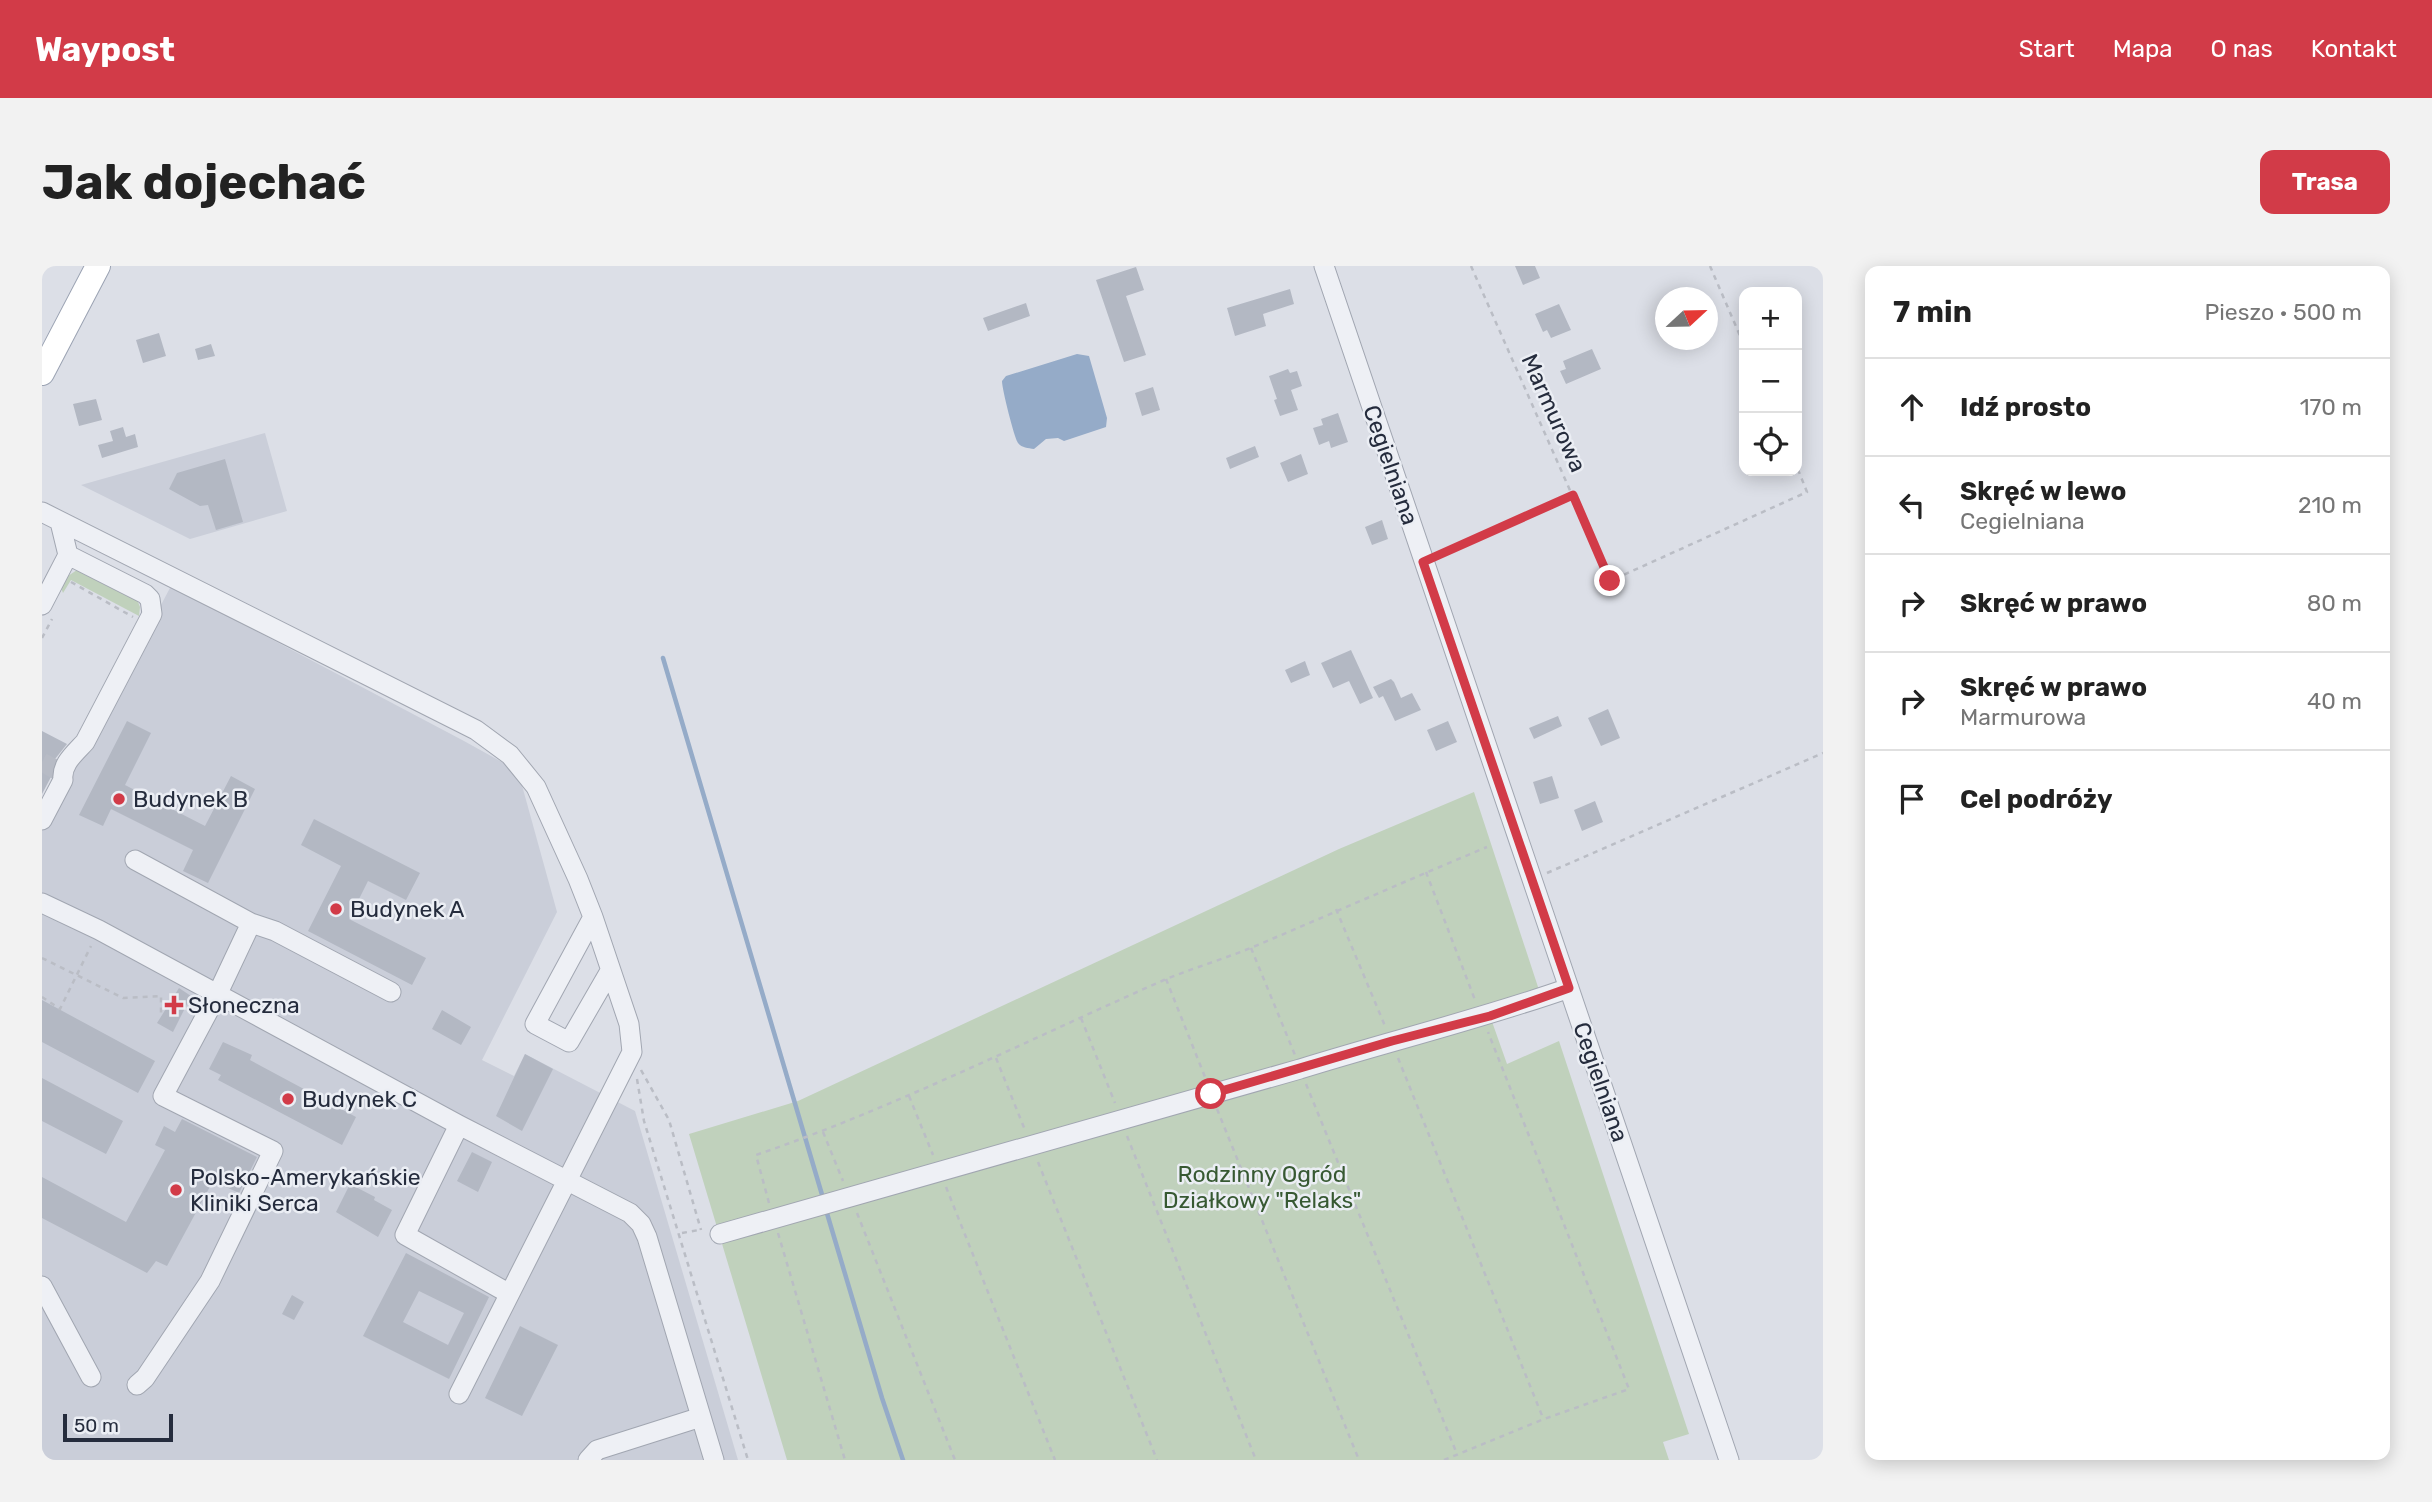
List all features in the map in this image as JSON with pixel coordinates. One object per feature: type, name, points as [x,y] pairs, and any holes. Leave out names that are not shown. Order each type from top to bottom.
[{"type":"main road","points":[[42,373],[97,266]]},
{"type":"street","name":"Cegielniana","points":[[1324,266],[1729,1460]]},
{"type":"street","points":[[42,512],[476,730],[510,755],[536,787],[593,917],[629,1024],[632,1052],[458,1394]]},
{"type":"street","points":[[49,607],[54,583],[68,555],[60,522]]},
{"type":"street","points":[[42,820],[63,780],[62,773],[70,758],[85,742],[152,614],[152,606],[145,594],[68,555]]},
{"type":"street","points":[[135,860],[251,923],[275,931],[391,992]]},
{"type":"street","points":[[42,902],[218,993],[459,1125],[630,1213],[645,1231],[713,1460]]},
{"type":"street","points":[[593,917],[535,1024],[569,1042],[610,971]]},
{"type":"street","points":[[137,1385],[145,1378],[210,1280],[273,1151],[163,1096],[218,993],[251,923]]},
{"type":"street","points":[[710,1232],[774,1220],[940,1173],[1392,1041],[1481,1016],[1490,1016],[1569,988]]},
{"type":"street","points":[[459,1125],[405,1235],[508,1293]]},
{"type":"street","points":[[42,1286],[91,1377]]},
{"type":"street","points":[[588,1460],[597,1450],[701,1417]]},
{"type":"path","name":"Marmurowa","points":[[1472,266],[1610,581],[1807,492],[1801,476]]},
{"type":"path","points":[[1710,266],[1739,333]]},
{"type":"path","points":[[1423,562],[1573,495]]},
{"type":"path","points":[[54,583],[71,582],[136,619]]},
{"type":"path","points":[[42,638],[49,607]]},
{"type":"path","points":[[1531,880],[1823,753]]},
{"type":"path","points":[[845,1460],[756,1155],[823,1132],[909,1096],[1166,979],[1251,948],[1336,909],[1487,847]]},
{"type":"path","points":[[1426,872],[1629,1389],[1544,1419],[1444,1460]]},
{"type":"path","points":[[1336,909],[1544,1419]]},
{"type":"path","points":[[42,997],[60,1009],[99,930]]},
{"type":"path","points":[[1251,948],[1457,1455]]},
{"type":"path","points":[[42,958],[122,998],[161,996],[161,1016]]},
{"type":"path","points":[[1166,979],[1359,1460]]},
{"type":"path","points":[[1081,1018],[1256,1460]]},
{"type":"path","points":[[632,1052],[669,1120],[710,1232],[680,1234]]},
{"type":"path","points":[[632,1052],[645,1121],[748,1460]]},
{"type":"path","points":[[996,1058],[1157,1460]]},
{"type":"path","points":[[909,1096],[1055,1460]]},
{"type":"path","points":[[823,1132],[955,1460]]},
{"type":"shaded area","points":[[265,433],[287,511],[190,539],[81,485]]},
{"type":"shaded area","points":[[171,586],[518,771],[557,912],[482,1060],[514,1076],[525,1054],[635,1111],[738,1460],[42,1460],[42,831]]},
{"type":"green space","points":[[77,570],[136,597],[140,607],[139,616],[71,580],[63,593],[61,588],[65,578]]},
{"type":"green space","name":"Rodzinny Ogród Działkowy \"Relaks\"","points":[[1474,792],[1539,990],[1490,1016],[1507,1064],[1559,1041],[1689,1434],[1663,1442],[1669,1460],[787,1460],[689,1134],[798,1101],[1339,849]]},
{"type":"water","points":[[1077,354],[1089,356],[1107,418],[1106,427],[1064,441],[1058,438],[1046,439],[1034,449],[1021,446],[1014,432],[1002,381],[1006,376]]},
{"type":"building","points":[[1515,266],[1535,266],[1540,278],[1523,285]]},
{"type":"building","points":[[1136,267],[1144,290],[1126,296],[1146,355],[1124,362],[1096,280]]},
{"type":"building","points":[[1290,289],[1294,304],[1263,314],[1266,326],[1235,336],[1227,308]]},
{"type":"building","points":[[1026,303],[1030,316],[988,331],[983,318]]},
{"type":"building","points":[[1559,304],[1571,330],[1551,338],[1547,330],[1543,332],[1535,314]]},
{"type":"building","points":[[159,333],[166,356],[143,363],[136,340]]},
{"type":"building","points":[[211,344],[215,356],[198,360],[195,349]]},
{"type":"building","points":[[1592,349],[1601,369],[1566,384],[1560,371],[1566,369],[1563,361]]},
{"type":"building","points":[[1288,369],[1290,373],[1297,371],[1302,386],[1291,390],[1298,410],[1280,416],[1269,376]]},
{"type":"building","points":[[1153,387],[1160,410],[1142,416],[1135,393]]},
{"type":"building","points":[[96,399],[102,420],[79,426],[73,404]]},
{"type":"building","points":[[1338,413],[1348,442],[1331,448],[1329,441],[1319,445],[1313,428],[1323,425],[1321,419]]},
{"type":"building","points":[[123,427],[126,437],[135,434],[138,447],[102,458],[98,445],[113,441],[110,431]]},
{"type":"building","points":[[1255,446],[1259,457],[1230,469],[1226,458]]},
{"type":"building","points":[[1301,454],[1308,474],[1288,482],[1280,463]]},
{"type":"building","points":[[225,459],[243,522],[216,530],[208,505],[200,506],[169,489],[177,473]]},
{"type":"building","points":[[1382,520],[1388,539],[1372,545],[1365,527]]},
{"type":"building","points":[[1351,650],[1373,698],[1360,704],[1349,681],[1333,688],[1321,663]]},
{"type":"building","points":[[1305,661],[1310,675],[1291,683],[1285,670]]},
{"type":"building","points":[[1391,679],[1401,698],[1412,693],[1421,710],[1395,721],[1383,696],[1379,698],[1373,687]]},
{"type":"building","points":[[1608,709],[1620,738],[1601,746],[1588,718]]},
{"type":"building","points":[[1558,716],[1562,726],[1534,739],[1529,728]]},
{"type":"building","name":"Budynek B","points":[[127,721],[151,733],[125,785],[205,826],[231,776],[255,789],[208,883],[183,871],[193,850],[111,809],[103,826],[79,815]]},
{"type":"building","points":[[1448,721],[1457,742],[1436,751],[1427,730]]},
{"type":"building","points":[[42,731],[67,744],[55,759],[51,777],[42,794]]},
{"type":"building","points":[[1552,776],[1559,798],[1540,804],[1533,782]]},
{"type":"building","points":[[1595,801],[1603,822],[1582,831],[1574,810]]},
{"type":"building","name":"Budynek A","points":[[314,819],[420,873],[406,900],[368,881],[349,919],[426,958],[412,985],[308,931],[341,866],[301,845]]},
{"type":"building","points":[[179,988],[191,996],[173,1032],[157,1023]]},
{"type":"building","points":[[42,1000],[155,1061],[138,1093],[42,1042]]},
{"type":"building","points":[[442,1010],[471,1027],[461,1045],[432,1029]]},
{"type":"building","name":"Budynek C","points":[[223,1042],[252,1055],[250,1060],[356,1117],[342,1145],[218,1080],[221,1075],[209,1069]]},
{"type":"building","points":[[525,1054],[553,1069],[522,1131],[496,1116]]},
{"type":"building","points":[[42,1078],[123,1121],[106,1154],[42,1121]]},
{"type":"building","name":"Polsko-Amerykańskie Kliniki Serca","points":[[182,1119],[257,1157],[239,1193],[213,1181],[167,1266],[156,1261],[147,1273],[42,1218],[42,1177],[126,1222],[165,1150],[155,1145],[164,1126],[175,1132]]},
{"type":"building","points":[[472,1152],[492,1162],[478,1192],[457,1181]]},
{"type":"building","points":[[350,1184],[375,1197],[374,1200],[392,1210],[378,1237],[336,1212]]},
{"type":"building","points":[[406,1253],[489,1297],[449,1379],[363,1336]],"holes":[[[419,1291],[464,1313],[448,1345],[403,1322]]]},
{"type":"building","points":[[292,1295],[304,1302],[294,1320],[282,1314]]},
{"type":"building","points":[[520,1326],[558,1345],[522,1416],[485,1398]]},
{"type":"waterway","points":[[663,658],[823,1198]]},
{"type":"waterway","points":[[826,1210],[903,1460]]},
{"type":"tunnel","points":[[42,762],[62,773]]},
{"type":"place","name":"Budynek B","points":[[119,799]]},
{"type":"place","name":"Budynek A","points":[[336,909]]},
{"type":"place","name":"Słoneczna","points":[[174,1005]]},
{"type":"place","name":"Budynek C","points":[[288,1099]]},
{"type":"place","name":"Polsko-Amerykańskie Kliniki Serca","points":[[176,1190]]},
{"type":"route","points":[[1211,1094],[1481,1016],[1490,1016],[1569,988],[1423,562],[1573,495],[1610,581]]}]
